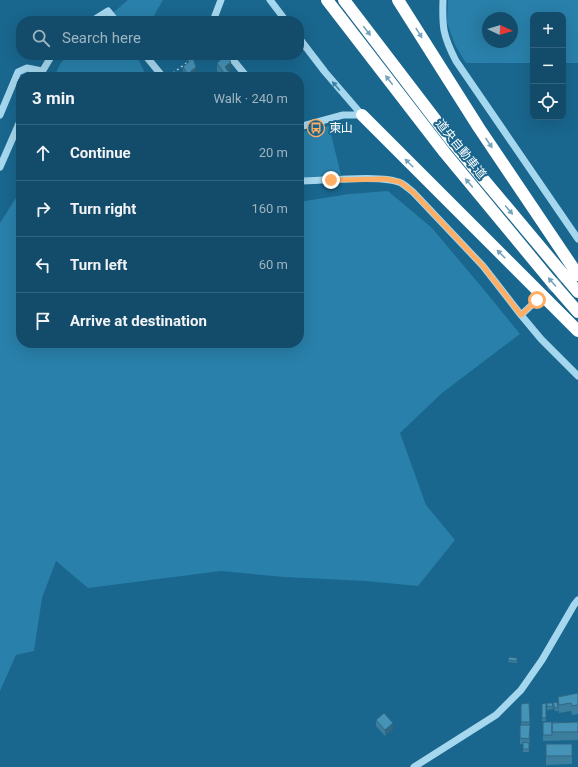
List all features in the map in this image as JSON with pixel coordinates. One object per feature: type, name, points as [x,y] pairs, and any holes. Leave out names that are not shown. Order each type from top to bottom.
[{"type":"highway","name":"道央自動車道","points":[[327,0],[445,153],[578,312]]},
{"type":"highway","name":"道央自動車道","points":[[344,0],[454,144],[578,292]]},
{"type":"highway","points":[[398,0],[479,128],[578,275]]},
{"type":"highway","points":[[362,115],[578,331]]},
{"type":"street","points":[[215,16],[221,0]]},
{"type":"street","points":[[270,0],[282,16]]},
{"type":"street","points":[[443,0],[442,23],[447,43],[456,60],[578,238]]},
{"type":"street","points":[[100,16],[108,11],[112,16]]},
{"type":"street","points":[[304,45],[325,72],[362,115]]},
{"type":"street","points":[[41,72],[49,60]]},
{"type":"street","points":[[149,60],[159,72]]},
{"type":"street","points":[[233,60],[243,72]]},
{"type":"street","points":[[18,72],[27,68],[36,72]]},
{"type":"street","points":[[0,115],[16,77]]},
{"type":"street","points":[[304,126],[343,115],[362,115]]},
{"type":"street","points":[[0,167],[16,130]]},
{"type":"street","points":[[304,181],[386,179],[400,182],[413,192],[483,266],[541,339],[578,376]]},
{"type":"street","points":[[521,315],[537,300]]},
{"type":"street","points":[[414,767],[496,715],[521,690],[542,660],[578,600]]},
{"type":"path","points":[[175,72],[190,60]]},
{"type":"shaded area","points":[[128,0],[163,0],[154,16],[109,16]]},
{"type":"shaded area","points":[[448,0],[578,0],[578,63],[566,63],[566,12],[530,12],[530,63],[466,63],[455,45],[447,23]]},
{"type":"shaded area","points":[[64,60],[138,60],[144,72],[56,72]]},
{"type":"shaded area","points":[[329,126],[341,175],[304,178],[304,131]]},
{"type":"shaded area","points":[[388,191],[432,228],[520,334],[442,393],[400,433],[426,505],[455,540],[418,586],[221,571],[88,588],[56,561],[42,598],[34,651],[16,655],[0,691],[0,223],[16,198],[16,348],[304,348],[304,201],[349,194]]},
{"type":"building","points":[[191,60],[194,60],[196,67],[190,72],[187,72],[183,67]]},
{"type":"building","points":[[221,60],[229,60],[231,62],[225,67],[229,72],[223,72],[217,63]]},
{"type":"building","points":[[509,657],[517,658],[517,661],[508,660]]},
{"type":"building","points":[[578,693],[578,705],[572,706],[571,703],[559,705],[558,697]]},
{"type":"building","points":[[557,702],[558,708],[555,708],[553,703]]},
{"type":"building","points":[[529,703],[530,722],[521,722],[521,704]]},
{"type":"building","points":[[546,703],[546,718],[542,718],[542,704]]},
{"type":"building","points":[[547,703],[552,703],[553,706],[547,707]]},
{"type":"building","points":[[384,713],[393,723],[385,730],[376,720]]},
{"type":"building","points":[[543,722],[552,722],[552,735],[543,735]]},
{"type":"building","points":[[578,722],[578,732],[552,732],[552,723]]},
{"type":"building","points":[[520,725],[530,725],[529,739],[520,738]]},
{"type":"building","points":[[523,742],[529,743],[529,749],[523,749]]},
{"type":"building","points":[[546,744],[572,744],[572,756],[546,756]]},
{"type":"tunnel","points":[[541,297],[578,263]]},
{"type":"place","name":"東山","points":[[316,128]]},
{"type":"route","points":[[331,180],[386,179],[400,182],[413,192],[483,266],[521,315],[537,300]]}]
